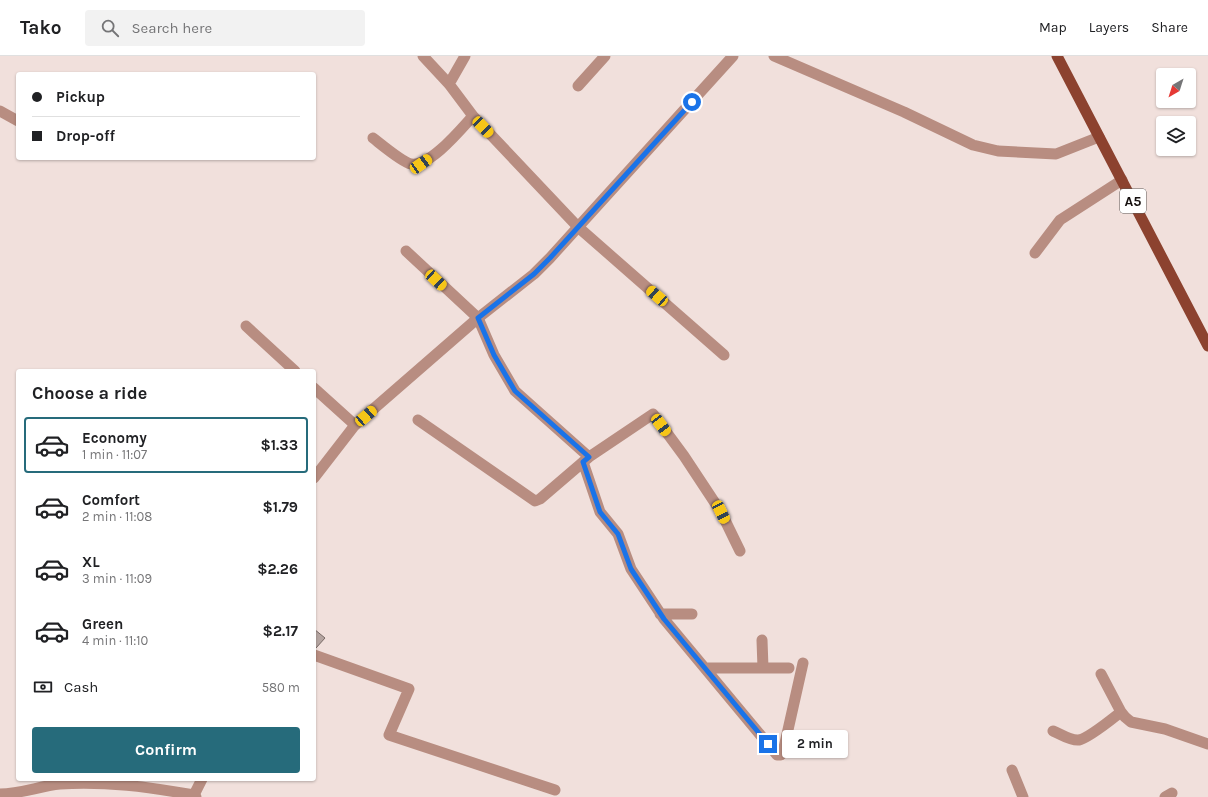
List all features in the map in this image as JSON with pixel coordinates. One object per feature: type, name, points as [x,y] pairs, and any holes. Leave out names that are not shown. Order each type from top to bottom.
[{"type":"main road","name":"A5","points":[[1057,56],[1208,346]]},
{"type":"street","points":[[423,56],[449,84],[473,116],[578,227],[724,355]]},
{"type":"street","points":[[449,84],[465,56]]},
{"type":"street","points":[[578,86],[605,56]]},
{"type":"street","points":[[316,475],[355,425],[478,318],[534,274],[550,258],[733,56]]},
{"type":"street","points":[[774,56],[904,112],[973,145],[998,151],[1056,154],[1099,137]]},
{"type":"street","points":[[0,111],[16,120]]},
{"type":"street","points":[[373,138],[406,162],[421,164],[443,149],[473,116]]},
{"type":"street","points":[[1035,252],[1060,220],[1122,180]]},
{"type":"street","points":[[406,251],[478,318],[494,355],[515,391],[586,460],[600,512],[618,534],[631,569],[660,614],[777,755],[781,755],[783,752],[803,663]]},
{"type":"street","points":[[246,326],[293,369]]},
{"type":"street","points":[[316,390],[355,425]]},
{"type":"street","points":[[418,420],[536,500],[540,499],[586,460],[653,414],[684,456],[721,512],[740,551]]},
{"type":"street","points":[[660,614],[692,614]]},
{"type":"street","points":[[762,640],[763,668]]},
{"type":"street","points":[[316,656],[409,689],[389,735],[555,790]]},
{"type":"street","points":[[705,668],[789,668]]},
{"type":"street","points":[[1101,674],[1121,712],[1131,722],[1165,729],[1208,744]]},
{"type":"street","points":[[1053,731],[1071,739],[1079,740],[1086,737],[1121,712]]},
{"type":"street","points":[[1012,770],[1023,797]]},
{"type":"street","points":[[3,795],[58,784],[90,781],[146,787],[195,796],[201,781]]},
{"type":"building","points":[[316,631],[325,638],[316,648]]},
{"type":"route","points":[[692,102],[550,258],[534,274],[478,318],[494,355],[515,391],[589,457],[583,462],[600,512],[618,534],[631,569],[664,619],[768,744]]}]
